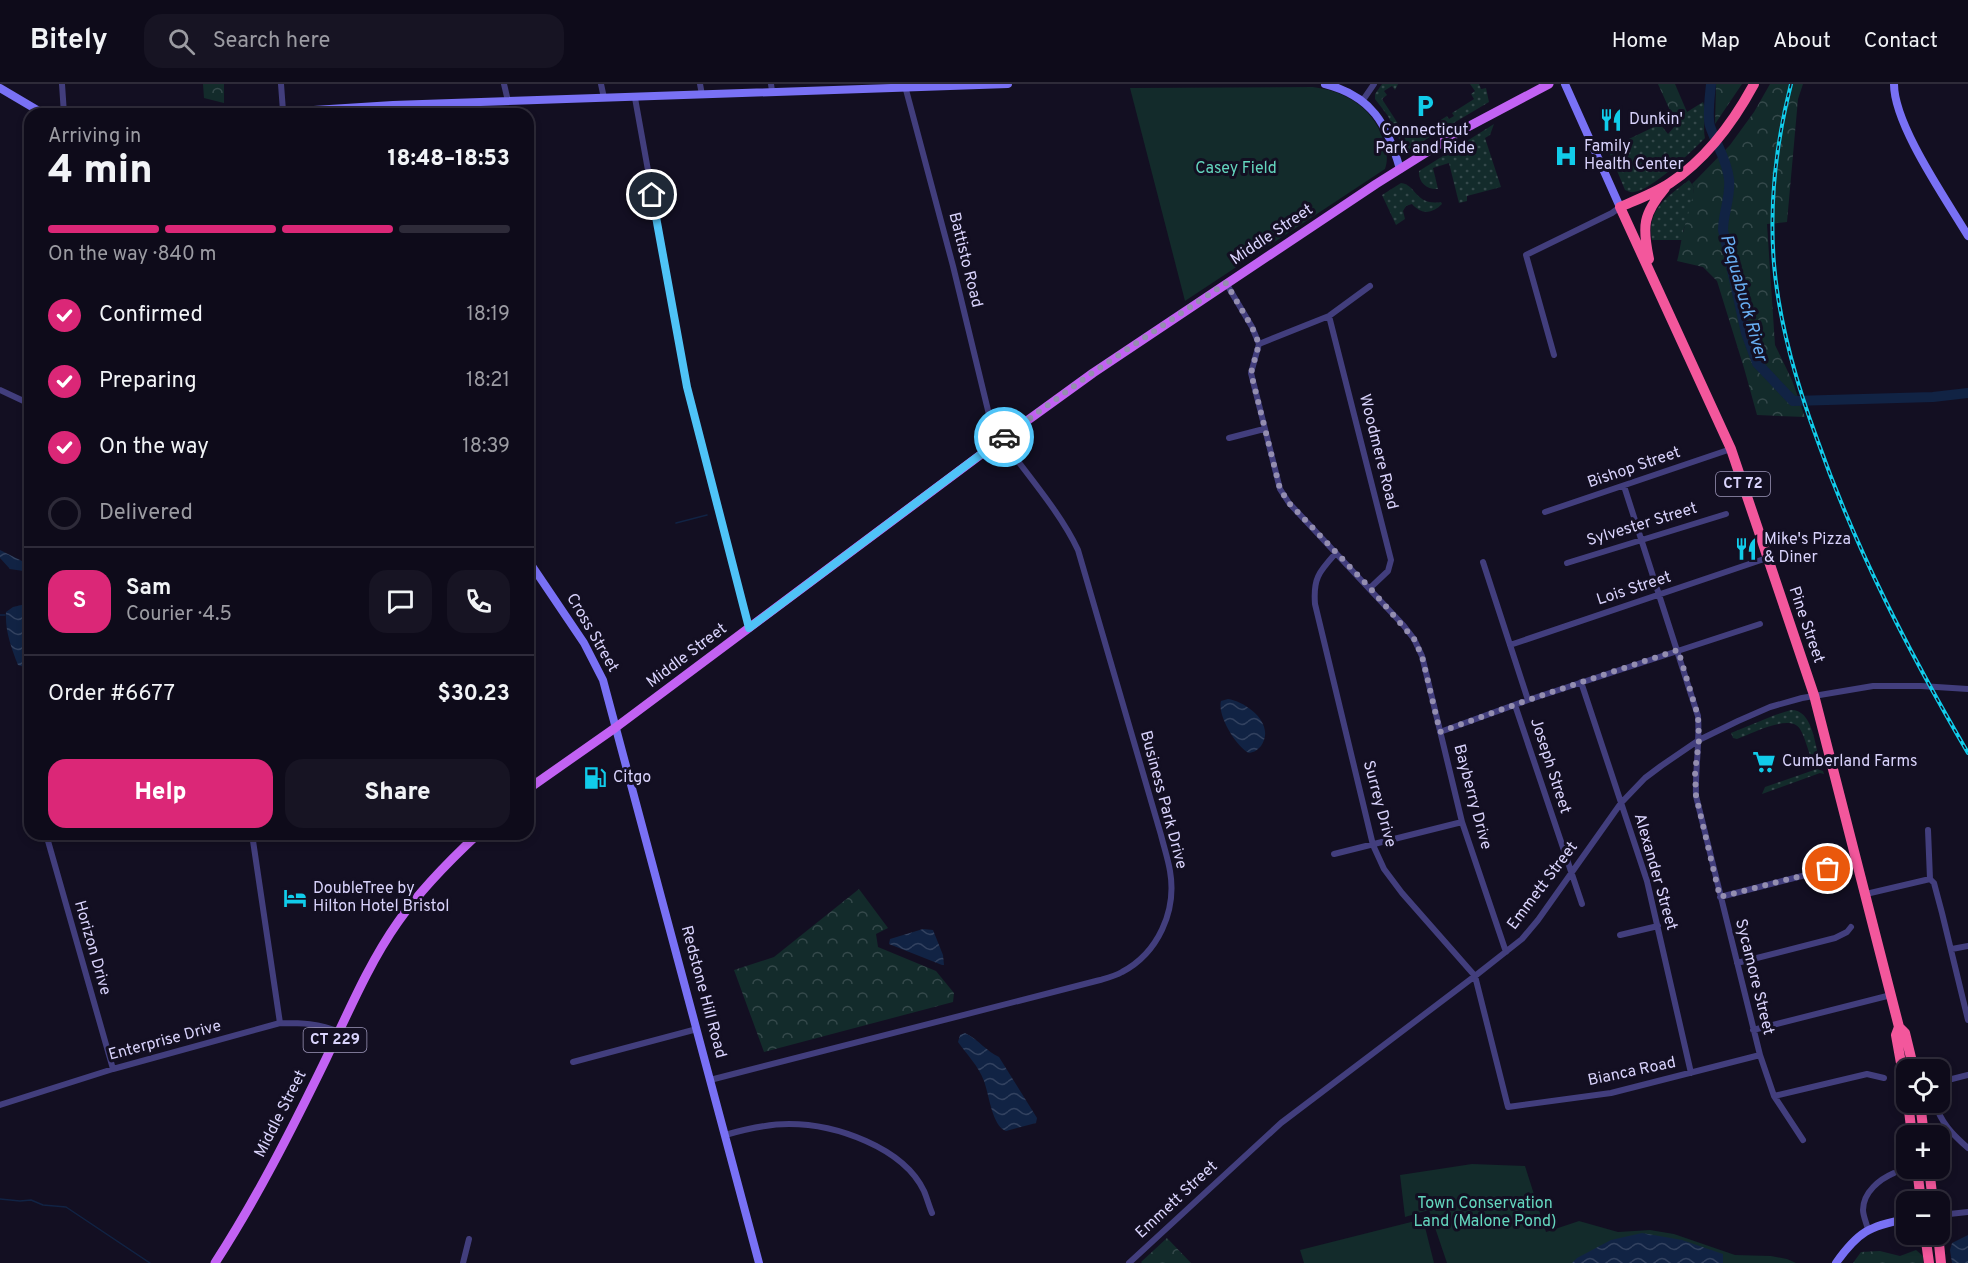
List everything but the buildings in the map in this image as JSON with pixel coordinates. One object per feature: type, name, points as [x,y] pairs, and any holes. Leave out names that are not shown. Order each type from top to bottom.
[{"type":"highway","name":"CT 72","points":[[1620,207],[1669,183],[1689,167],[1711,146],[1733,119],[1754,84]]},
{"type":"highway","name":"CT 72","points":[[1654,279],[1644,229],[1646,215],[1669,183]]},
{"type":"highway","name":"Pine Street","points":[[1620,207],[1731,449],[1814,695],[1899,1027],[1905,1033],[1911,1059]]},
{"type":"highway","name":"Pine Street","points":[[1899,1027],[1896,1035],[1900,1059]]},
{"type":"highway","points":[[1927,1245],[1929,1263]]},
{"type":"highway","points":[[1939,1245],[1941,1263]]},
{"type":"main road","points":[[350,108],[635,98],[772,87],[1008,84]]},
{"type":"main road","points":[[1325,84],[1347,91],[1363,100],[1383,124],[1400,169]]},
{"type":"main road","name":"Middle Street","points":[[534,785],[615,728],[1092,373],[1400,169],[1462,130],[1550,84]]},
{"type":"main road","name":"Pine Street","points":[[1565,84],[1620,207]]},
{"type":"main road","points":[[1893,84],[1897,110],[1906,130],[1968,236]]},
{"type":"main road","points":[[0,88],[34,108]]},
{"type":"main road","name":"Cross Street","points":[[534,569],[584,643],[598,668],[615,728]]},
{"type":"main road","name":"Redstone Hill Road","points":[[615,728],[660,888],[759,1263]]},
{"type":"main road","name":"Middle Street","points":[[214,1263],[283,1146],[366,978],[397,924],[435,876],[471,840]]},
{"type":"main road","points":[[1836,1263],[1857,1236],[1878,1225],[1896,1221]]},
{"type":"street","points":[[62,84],[64,108]]},
{"type":"street","points":[[281,84],[283,108]]},
{"type":"street","points":[[504,84],[508,101]]},
{"type":"street","points":[[601,84],[604,98]]},
{"type":"street","points":[[700,84],[702,94]]},
{"type":"street","points":[[1363,100],[1374,84]]},
{"type":"street","name":"Battisto Road","points":[[905,86],[953,266],[993,430],[999,441]]},
{"type":"street","points":[[635,98],[687,387],[749,628]]},
{"type":"street","points":[[1554,355],[1526,255],[1620,207]]},
{"type":"street","points":[[1226,283],[1252,327],[1259,344],[1329,316],[1370,286]]},
{"type":"street","name":"Woodmere Road","points":[[1329,316],[1391,560],[1388,571],[1370,588]]},
{"type":"street","name":"Bayberry Drive","points":[[1259,344],[1251,373],[1280,489],[1289,503],[1370,588],[1414,639],[1422,656],[1462,822],[1506,952]]},
{"type":"street","points":[[0,390],[24,401]]},
{"type":"street","points":[[1228,438],[1264,429]]},
{"type":"street","name":"Business Park Drive","points":[[710,1080],[1100,980],[1121,972],[1137,962],[1154,945],[1165,925],[1171,905],[1171,873],[1078,550],[1067,529],[1012,453],[999,441]]},
{"type":"street","name":"Bishop Street","points":[[1545,512],[1731,449]]},
{"type":"street","name":"Sycamore Street","points":[[1624,486],[1698,716],[1696,796],[1760,1055],[1774,1096],[1803,1140]]},
{"type":"street","name":"Sylvester Street","points":[[1567,563],[1726,514]]},
{"type":"street","name":"Surrey Drive","points":[[1336,553],[1316,576],[1315,604],[1373,845],[1384,869],[1402,893],[1475,976],[1508,1107]]},
{"type":"street","name":"Lois Street","points":[[1510,645],[1767,558]]},
{"type":"street","points":[[1483,562],[1528,700]]},
{"type":"street","points":[[1440,732],[1581,682],[1760,624]]},
{"type":"street","name":"Alexander Street","points":[[1581,682],[1647,881],[1691,1073]]},
{"type":"street","name":"Emmett Street","points":[[1129,1263],[1281,1123],[1506,952],[1534,925],[1621,803],[1645,778],[1699,740],[1770,707],[1814,695],[1873,686],[1968,689]]},
{"type":"street","name":"Joseph Street","points":[[1515,705],[1582,904]]},
{"type":"street","points":[[1334,854],[1462,822]]},
{"type":"street","points":[[1928,830],[1930,879],[1934,883],[1952,949],[1968,1020]]},
{"type":"street","name":"Horizon Drive","points":[[48,840],[113,1069]]},
{"type":"street","points":[[253,840],[280,1023]]},
{"type":"street","points":[[465,840],[467,844]]},
{"type":"street","points":[[1720,897],[1858,862]]},
{"type":"street","points":[[1866,894],[1930,879]]},
{"type":"street","points":[[1620,935],[1658,926]]},
{"type":"street","points":[[1737,963],[1835,938],[1847,932],[1851,927]]},
{"type":"street","points":[[1952,949],[1968,946]]},
{"type":"street","points":[[1754,1030],[1891,995]]},
{"type":"street","name":"Enterprise Drive","points":[[0,1105],[113,1069],[280,1023],[321,1025],[339,1032]]},
{"type":"street","points":[[573,1062],[697,1029]]},
{"type":"street","name":"Bianca Road","points":[[1508,1107],[1611,1093],[1760,1055]]},
{"type":"street","points":[[1774,1096],[1867,1074],[1884,1077]]},
{"type":"street","points":[[1950,1080],[1968,1075]]},
{"type":"street","points":[[1938,1113],[1948,1129],[1968,1148]]},
{"type":"street","points":[[725,1135],[764,1126],[790,1124],[837,1131],[865,1140],[905,1165],[924,1190],[932,1213]]},
{"type":"street","points":[[1868,1230],[1863,1210],[1867,1197],[1878,1180],[1894,1173]]},
{"type":"street","points":[[1950,1214],[1968,1212]]},
{"type":"street","points":[[463,1263],[469,1239]]},
{"type":"green space","points":[[203,84],[224,84],[224,103],[204,98]]},
{"type":"green space","points":[[1382,84],[1398,84],[1395,90],[1392,86],[1384,91],[1387,95],[1382,99],[1406,136],[1411,133],[1414,137],[1447,116],[1449,119],[1454,116],[1452,113],[1474,99],[1471,94],[1475,91],[1470,84],[1479,84],[1481,89],[1486,88],[1489,102],[1408,150],[1403,147],[1388,116],[1375,99],[1375,94]]},
{"type":"green space","points":[[1658,84],[1675,84],[1687,112],[1677,126]]},
{"type":"green space","points":[[1742,84],[1715,124],[1716,85]]},
{"type":"green space","points":[[1770,84],[1803,84],[1798,99],[1787,222],[1767,224],[1775,345],[1792,380],[1805,417],[1757,415],[1717,281],[1703,267],[1677,261],[1692,198],[1694,187],[1692,184],[1730,145],[1754,112]]},
{"type":"green space","name":"Casey Field","points":[[1313,87],[1326,89],[1349,98],[1368,113],[1381,133],[1385,146],[1387,163],[1385,169],[1185,301],[1130,88]]},
{"type":"green space","points":[[1703,102],[1705,138],[1651,185],[1634,192],[1625,190],[1608,149],[1660,124],[1668,134],[1687,112]]},
{"type":"green space","points":[[1494,124],[1490,135],[1485,138],[1501,187],[1467,196],[1467,201],[1459,203],[1449,163],[1433,168],[1438,189],[1427,187],[1422,182],[1419,171]]},
{"type":"green space","points":[[1689,180],[1694,187],[1692,208],[1683,231],[1683,240],[1652,240],[1652,220],[1660,205]]},
{"type":"green space","points":[[1401,183],[1410,187],[1426,201],[1442,204],[1427,212],[1412,204],[1406,206],[1403,211],[1405,219],[1396,225],[1382,195]]},
{"type":"green space","points":[[1791,710],[1798,711],[1808,721],[1819,757],[1811,757],[1800,729],[1788,723],[1760,729],[1737,739],[1733,738],[1731,733]]},
{"type":"green space","points":[[1817,769],[1823,771],[1824,774],[1820,773],[1762,794],[1765,787]]},
{"type":"green space","points":[[859,889],[888,928],[876,934],[878,947],[936,971],[954,993],[953,1002],[764,1052],[734,970],[774,957]]},
{"type":"green space","name":"Town Conservation Land (Malone Pond)","points":[[1472,1164],[1525,1166],[1546,1232],[1579,1221],[1618,1232],[1650,1230],[1674,1234],[1735,1255],[1771,1256],[1796,1263],[1447,1263],[1429,1210],[1405,1217],[1400,1175]]},
{"type":"green space","points":[[1423,1219],[1434,1263],[1304,1263],[1300,1250]]},
{"type":"green space","points":[[1167,1238],[1191,1263],[1141,1262]]},
{"type":"green space","points":[[1916,1250],[1923,1256],[1923,1263],[1853,1263],[1861,1252],[1880,1251],[1900,1256]]},
{"type":"water","points":[[0,550],[24,562],[24,571],[10,569],[0,558]]},
{"type":"water","points":[[24,604],[24,667],[18,665],[6,626],[6,612],[13,607]]},
{"type":"water","points":[[1228,699],[1251,709],[1262,722],[1265,738],[1261,746],[1254,751],[1249,753],[1244,750],[1225,722],[1221,701]]},
{"type":"water","points":[[923,929],[933,930],[943,955],[944,965],[889,944],[890,939]]},
{"type":"water","points":[[965,1033],[999,1057],[1037,1118],[1036,1123],[1006,1131],[997,1123],[982,1075],[958,1042],[960,1035]]},
{"type":"water","points":[[1642,1233],[1682,1240],[1723,1254],[1723,1263],[1572,1263],[1611,1240]]},
{"type":"water","points":[[1968,1235],[1968,1263],[1952,1263],[1950,1250],[1952,1243]]},
{"type":"waterway","name":"Pequabuck River","points":[[1711,84],[1709,122],[1726,165],[1729,179],[1723,230],[1746,333],[1757,363],[1793,401],[1933,397],[1968,393]]},
{"type":"waterway","points":[[676,523],[707,515]]},
{"type":"waterway","points":[[0,615],[5,615]]},
{"type":"waterway","points":[[0,1199],[31,1200],[43,1205],[66,1207],[150,1263]]},
{"type":"railway","points":[[1791,84],[1781,128],[1772,218],[1776,286],[1790,353],[1802,396],[1832,480],[1866,560],[1925,677],[1968,753]]},
{"type":"way so far","points":[[1004,437],[1092,373],[1226,283],[1252,327],[1259,344],[1251,373],[1280,489],[1289,503],[1370,588],[1414,639],[1422,656],[1440,732],[1678,650],[1698,716],[1696,796],[1720,897],[1828,869]]},
{"type":"place","name":"Connecticut Park and Ride","points":[[1425,106]]},
{"type":"place","name":"Dunkin'","points":[[1611,120]]},
{"type":"place","name":"Family Health Center","points":[[1566,156]]},
{"type":"place","name":"Mike's Pizza & Diner","points":[[1746,549]]},
{"type":"place","name":"Cumberland Farms","points":[[1764,762]]},
{"type":"place","name":"Citgo","points":[[595,778]]},
{"type":"place","name":"DoubleTree by Hilton Hotel Bristol","points":[[295,898]]},
{"type":"route","points":[[652,195],[687,387],[749,628],[1004,437]]}]
